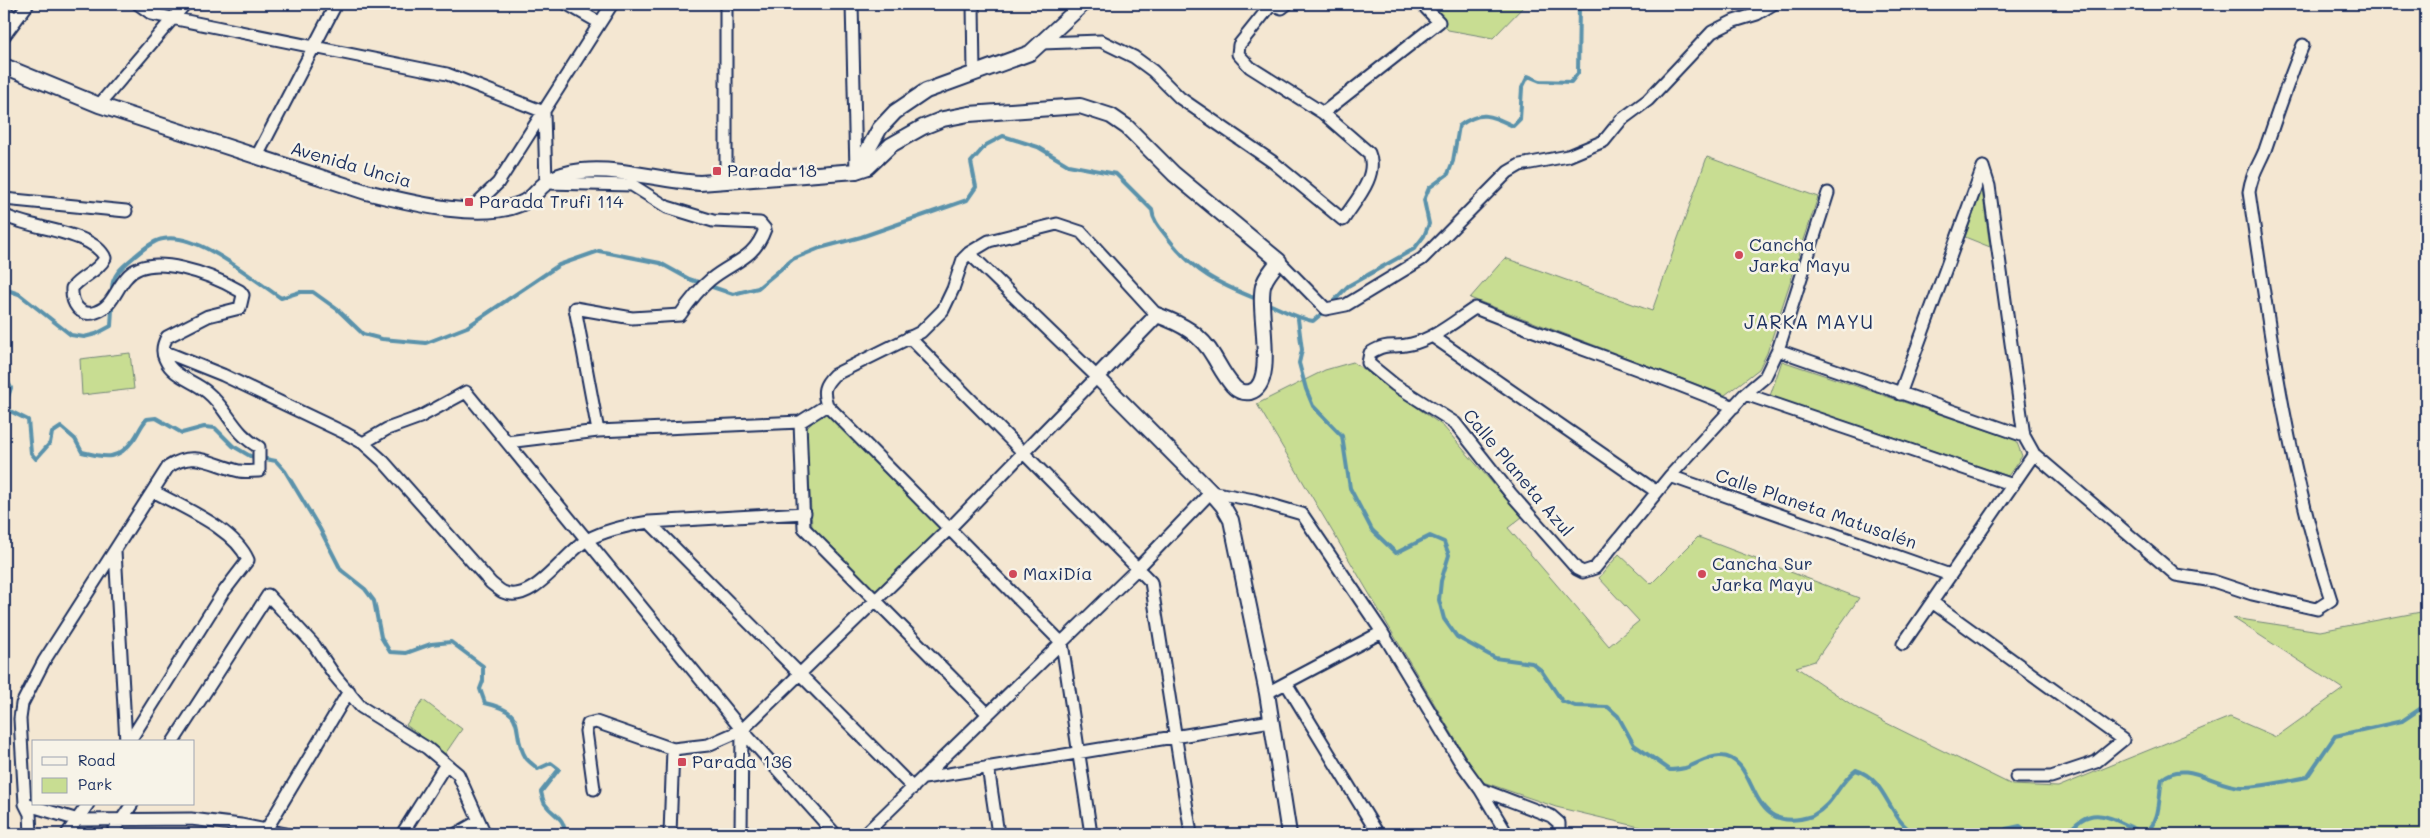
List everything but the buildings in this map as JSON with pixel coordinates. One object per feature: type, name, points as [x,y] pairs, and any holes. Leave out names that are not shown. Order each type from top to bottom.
[{"type":"street","points":[[4,36],[28,4]]},
{"type":"street","points":[[138,4],[152,14],[173,19],[447,74],[544,112]]},
{"type":"street","points":[[99,105],[185,4]]},
{"type":"street","points":[[256,156],[336,4]]},
{"type":"street","points":[[567,4],[600,23]]},
{"type":"street","points":[[470,210],[498,183],[612,4]]},
{"type":"street","points":[[726,4],[726,180]]},
{"type":"street","points":[[852,4],[856,171]]},
{"type":"street","points":[[973,4],[974,74]]},
{"type":"street","points":[[856,171],[880,128],[895,112],[926,91],[1030,52],[1082,4]]},
{"type":"street","points":[[1041,43],[1100,41],[1134,58],[1153,71],[1180,98],[1273,162],[1343,220],[1372,173],[1373,162],[1370,153],[1323,113],[1250,67],[1238,54],[1239,44],[1270,4],[1282,8],[1287,4]]},
{"type":"street","points":[[1323,113],[1439,22],[1422,4]]},
{"type":"street","points":[[1091,834],[1062,643],[827,405],[824,394],[825,384],[834,375],[921,332],[943,310],[953,289],[962,259],[969,253],[989,241],[1057,224],[1081,232],[1157,315],[1191,330],[1205,343],[1235,389],[1245,393],[1253,391],[1258,386],[1266,365],[1262,311],[1263,283],[1279,261],[1326,309],[1346,305],[1422,259],[1508,172],[1520,165],[1578,153],[1604,141],[1621,120],[1648,100],[1712,32],[1734,20],[1757,14],[1773,4]]},
{"type":"street","points":[[4,10],[16,20]]},
{"type":"street","points":[[1900,394],[1983,167],[1989,186],[2024,436],[2034,454],[2176,576],[2213,581],[2252,594],[2317,609],[2331,600],[2314,548],[2291,451],[2249,192],[2252,174],[2264,153],[2288,79],[2303,46]]},
{"type":"street","name":"Avenida Uncia","points":[[4,66],[99,105],[366,192],[406,202],[470,210],[500,211],[521,204],[535,196],[546,182],[582,171],[631,172],[678,182],[700,183],[856,171],[868,166],[891,145],[923,126],[943,119],[969,114],[1080,106],[1095,109],[1111,116],[1127,127],[1174,174],[1279,261]]},
{"type":"street","points":[[544,112],[546,182],[632,185],[668,207],[712,221],[760,223],[766,229],[760,244],[746,257],[711,279],[694,295],[680,315],[632,318],[575,308],[598,431]]},
{"type":"street","points":[[1734,406],[1562,343],[1475,308],[1432,336],[1657,492],[1745,394],[1765,377],[1778,350],[1828,193]]},
{"type":"street","points":[[4,199],[126,211]]},
{"type":"street","points":[[4,215],[18,222],[87,241],[102,252],[105,258],[101,265],[77,282],[72,288],[73,304],[79,310],[86,313],[95,313],[104,308],[132,272],[149,266],[203,272],[228,284],[243,295],[240,308],[208,316],[167,337],[162,351],[164,359],[178,375],[208,393],[239,433],[259,447],[260,466],[259,471],[241,471],[203,459],[189,458],[178,461],[168,468],[44,661],[22,704],[20,719],[25,804],[30,814],[31,834]]},
{"type":"street","points":[[969,253],[1097,377],[1211,492],[1223,506],[1231,520],[1266,693],[1289,834]]},
{"type":"street","points":[[594,789],[586,731],[588,724],[596,722],[673,749],[708,745],[742,730],[799,673],[876,602],[950,528],[1157,315]]},
{"type":"street","name":"Calle Planeta Azul","points":[[1432,336],[1411,344],[1381,346],[1370,353],[1368,363],[1395,385],[1455,423],[1511,494],[1577,569],[1582,572],[1595,568],[1657,492]]},
{"type":"street","points":[[909,338],[1151,582],[1192,834]]},
{"type":"street","points":[[1778,350],[2024,436]]},
{"type":"street","points":[[162,351],[223,375],[363,444],[383,461],[491,583],[503,592],[513,594],[524,593],[534,587],[586,540],[628,525],[649,522],[805,513]]},
{"type":"street","points":[[363,444],[387,429],[420,417],[466,392],[742,730],[835,834]]},
{"type":"street","points":[[1745,394],[2013,485]]},
{"type":"street","points":[[507,442],[598,431],[800,422],[827,405]]},
{"type":"street","points":[[800,422],[805,513],[804,528],[988,714]]},
{"type":"street","points":[[1903,644],[2034,454]]},
{"type":"street","name":"Calle Planeta Matusalén","points":[[1670,476],[1950,575]]},
{"type":"street","points":[[129,740],[222,594],[248,560],[244,551],[227,534],[153,491]]},
{"type":"street","points":[[865,834],[1138,568],[1211,492]]},
{"type":"street","points":[[1211,492],[1254,500],[1302,514],[1382,632],[1459,760],[1480,789],[1504,828],[1495,834]]},
{"type":"street","points":[[649,522],[913,788]]},
{"type":"street","points":[[115,552],[128,740]]},
{"type":"street","points":[[174,740],[268,595],[314,645],[334,676],[361,707],[427,748],[458,774],[484,834]]},
{"type":"street","points":[[1932,602],[2123,740],[2096,762],[2051,777],[2016,777]]},
{"type":"street","points":[[1266,693],[1382,632]]},
{"type":"street","points":[[1286,683],[1378,834]]},
{"type":"street","points":[[266,830],[349,691]]},
{"type":"street","points":[[924,778],[1271,721]]},
{"type":"street","points":[[741,834],[742,730]]},
{"type":"street","points":[[670,834],[673,749]]},
{"type":"street","points":[[402,834],[446,764]]},
{"type":"street","points":[[988,767],[998,834]]},
{"type":"street","points":[[1480,789],[1551,816],[1559,824],[1559,834]]},
{"type":"street","points":[[25,804],[78,820],[191,819],[242,829],[266,830],[286,834]]},
{"type":"street","points":[[67,834],[87,806]]},
{"type":"street","points":[[112,834],[131,806]]},
{"type":"street","points":[[120,834],[122,821]]},
{"type":"street","points":[[456,834],[479,821]]},
{"type":"green space","points":[[1427,4],[1526,4],[1493,38],[1448,30]]},
{"type":"green space","points":[[1707,157],[1818,197],[1767,353],[1759,369],[1725,395],[1470,298],[1505,258],[1652,311]]},
{"type":"green space","points":[[1982,190],[1990,247],[1965,237]]},
{"type":"green space","points":[[130,353],[134,389],[82,395],[80,359]]},
{"type":"green space","points":[[1782,361],[2016,440],[2022,456],[2008,476],[1770,396]]},
{"type":"green space","points":[[1353,362],[1443,426],[1522,517],[1508,528],[1609,646],[1639,621],[1599,578],[1619,554],[1651,584],[1698,537],[1859,598],[1815,661],[1796,667],[1858,709],[2012,785],[2058,787],[2230,717],[2276,737],[2343,689],[2233,618],[2320,631],[2426,611],[2426,834],[1669,834],[1556,807],[1480,781],[1257,404],[1325,370]]},
{"type":"green space","points":[[826,409],[943,525],[876,592],[812,527],[806,429]]},
{"type":"green space","points":[[423,700],[462,729],[445,754],[406,725]]},
{"type":"waterway","points":[[1330,305],[1348,286],[1414,249],[1424,236],[1429,224],[1424,200],[1429,188],[1448,174],[1453,161],[1459,126],[1480,116],[1492,117],[1513,126],[1520,119],[1522,88],[1528,76],[1540,81],[1571,82],[1578,73],[1579,4]]},
{"type":"waterway","points":[[112,291],[113,280],[119,271],[144,249],[159,240],[177,239],[193,243],[225,259],[281,298],[300,292],[313,292],[338,310],[363,334],[382,339],[426,343],[467,327],[559,265],[599,251],[660,263],[689,279],[733,294],[758,288],[793,259],[820,248],[861,237],[967,200],[976,187],[971,162],[986,145],[1003,136],[1038,147],[1068,165],[1116,174],[1152,210],[1159,227],[1197,269],[1219,283],[1259,300]]},
{"type":"waterway","points":[[4,289],[19,294],[71,335],[84,337],[96,334],[111,326],[112,309]]},
{"type":"waterway","points":[[1266,303],[1295,316],[1313,321],[1326,310]]},
{"type":"waterway","points":[[1298,319],[1302,350],[1299,363],[1306,389],[1313,406],[1342,436],[1350,488],[1372,530],[1396,553],[1430,536],[1444,542],[1449,555],[1441,581],[1439,600],[1444,619],[1457,637],[1495,658],[1532,663],[1541,670],[1562,701],[1575,706],[1608,707],[1618,716],[1634,745],[1670,770],[1685,768],[1716,756],[1734,760],[1743,769],[1764,807],[1775,816],[1790,820],[1812,816],[1831,800],[1844,782],[1856,770],[1867,775],[1875,782],[1899,819],[1916,834]]},
{"type":"waterway","points":[[4,375],[11,388],[4,408]]},
{"type":"waterway","points":[[4,408],[28,420],[31,453],[36,459],[50,443],[52,433],[61,427],[75,439],[82,452],[98,456],[111,456],[128,446],[147,419],[156,418],[182,433],[204,427],[215,428],[233,446],[250,456],[276,461],[285,471],[320,529],[341,570],[365,589],[374,601],[381,637],[390,652],[406,653],[431,644],[451,642],[483,666],[483,681],[480,689],[485,703],[499,707],[514,718],[521,748],[530,762],[538,769],[551,763],[559,769],[541,792],[545,804],[563,823],[565,834]]},
{"type":"waterway","points":[[2067,834],[2077,823],[2095,815],[2114,819],[2145,833],[2157,815],[2162,779],[2171,773],[2191,772],[2221,783],[2242,787],[2266,785],[2307,777],[2335,736],[2402,721],[2426,705]]},
{"type":"waterway","points":[[2002,834],[2006,829],[2020,826],[2031,834]]},
{"type":"place","name":"Parada 18","points":[[717,171]]},
{"type":"place","name":"Parada Trufi 114","points":[[469,202]]},
{"type":"place","name":"Cancha Jarka Mayu","points":[[1739,255]]},
{"type":"place","name":"MaxiDía","points":[[1013,574]]},
{"type":"place","name":"Cancha Sur Jarka Mayu","points":[[1702,574]]},
{"type":"place","name":"Parada 136","points":[[682,762]]},
{"type":"district","name":"JARKA MAYU","points":[[1809,322]]}]
